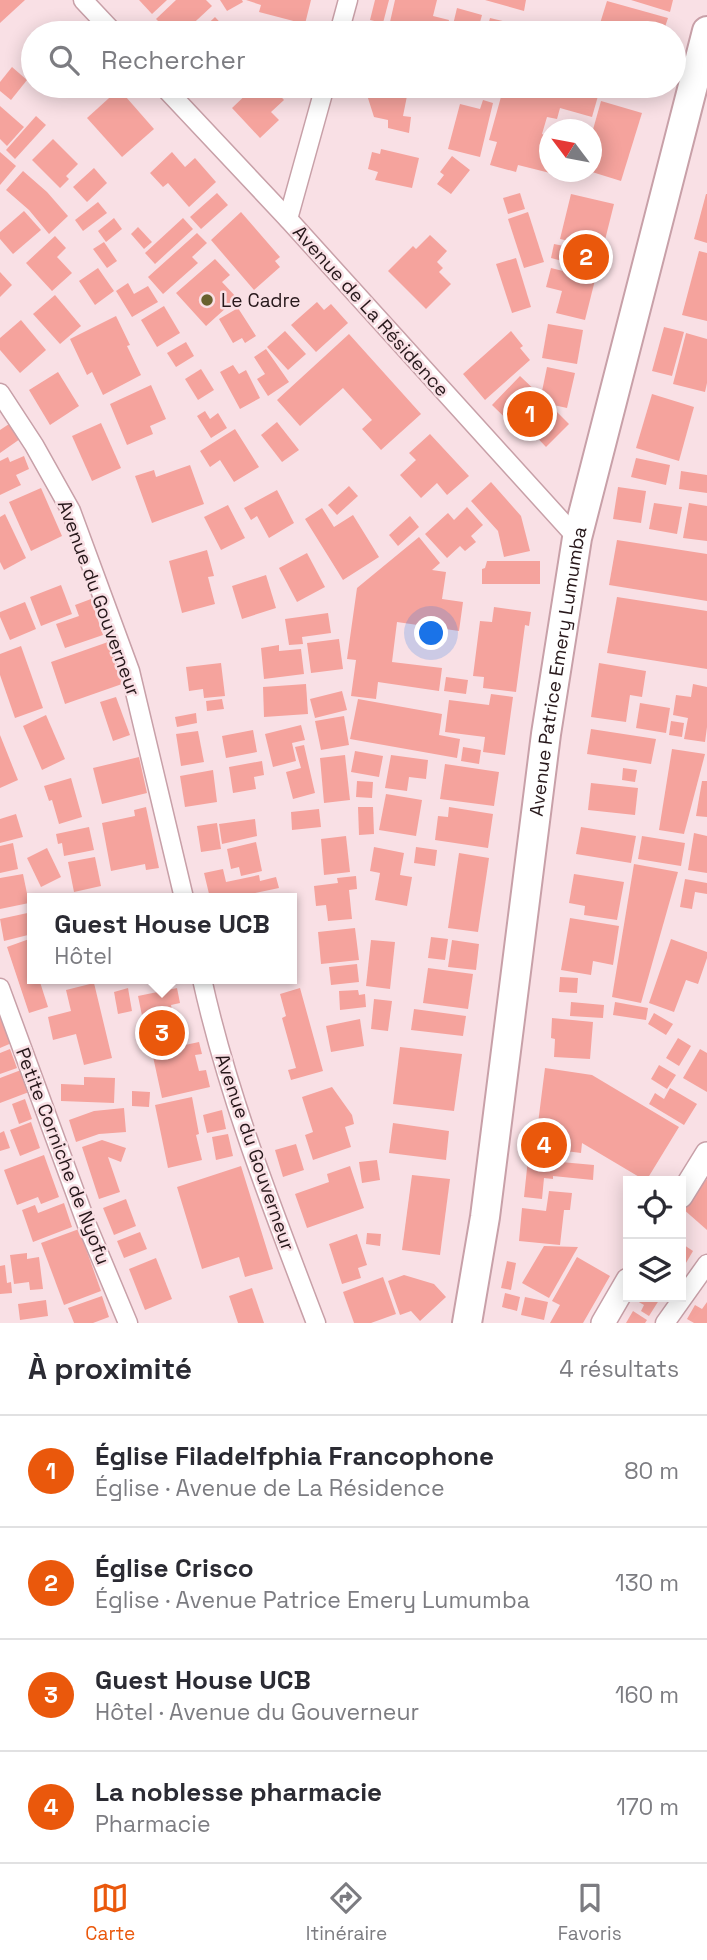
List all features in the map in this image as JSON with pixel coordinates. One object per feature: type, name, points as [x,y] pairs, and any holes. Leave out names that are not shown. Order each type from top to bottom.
[{"type":"main road","name":"Avenue Patrice Emery Lumumba","points":[[467,1323],[485,1217],[546,734],[577,538],[707,31]]},
{"type":"street","points":[[83,0],[103,21]]},
{"type":"street","points":[[342,21],[348,0]]},
{"type":"street","name":"Avenue de La Résidence","points":[[174,98],[288,219],[577,538]]},
{"type":"street","points":[[288,219],[322,98]]},
{"type":"street","name":"Avenue du Gouverneur","points":[[0,393],[34,445],[71,512],[130,671],[183,893]]},
{"type":"street","name":"Avenue du Gouverneur","points":[[203,984],[223,1064],[263,1184],[316,1323]]},
{"type":"street","name":"Petite Corniche de Nyofu","points":[[0,988],[87,1225],[128,1323]]},
{"type":"street","points":[[686,1188],[707,1154]]},
{"type":"street","points":[[665,1323],[707,1264]]},
{"type":"street","points":[[603,1323],[623,1289]]},
{"type":"building","points":[[0,0],[25,0],[0,23]]},
{"type":"building","points":[[139,0],[167,0],[152,14]]},
{"type":"building","points":[[176,0],[206,0],[212,6],[196,21],[156,19]]},
{"type":"building","points":[[220,0],[242,0],[243,2],[227,11]]},
{"type":"building","points":[[246,0],[311,0],[306,21],[294,21],[259,12],[261,5]]},
{"type":"building","points":[[375,0],[389,0],[384,21],[370,20]]},
{"type":"building","points":[[395,0],[437,0],[433,16],[449,20],[449,21],[390,21]]},
{"type":"building","points":[[485,0],[526,0],[524,11]]},
{"type":"building","points":[[631,0],[673,0],[670,12]]},
{"type":"building","points":[[607,1],[668,18],[667,21],[601,21]]},
{"type":"building","points":[[457,8],[482,15],[480,21],[454,21]]},
{"type":"building","points":[[12,67],[21,75],[21,88],[11,100],[0,91],[0,82]]},
{"type":"building","points":[[109,98],[127,98],[154,129],[122,157],[87,118]]},
{"type":"building","points":[[242,98],[284,100],[271,112],[279,120],[260,138],[232,108]]},
{"type":"building","points":[[368,98],[407,98],[403,116],[411,117],[409,133],[388,128],[388,120],[374,117]]},
{"type":"building","points":[[501,98],[597,98],[592,117],[560,108],[557,119],[539,119],[539,170],[518,165],[516,172],[490,165],[497,142],[489,140]]},
{"type":"building","points":[[483,100],[493,103],[480,157],[448,149],[460,104],[480,109]]},
{"type":"building","points":[[601,101],[642,113],[621,181],[602,175],[602,119],[596,119]]},
{"type":"building","points":[[0,106],[24,127],[7,146],[0,139]]},
{"type":"building","points":[[36,116],[46,125],[15,159],[6,150]]},
{"type":"building","points":[[53,139],[78,164],[66,176],[69,179],[60,188],[32,160]]},
{"type":"building","points":[[381,149],[419,158],[412,188],[375,180],[378,172],[368,169],[372,152],[380,154]]},
{"type":"building","points":[[0,152],[16,166],[0,185]]},
{"type":"building","points":[[172,152],[185,167],[195,158],[216,182],[189,207],[168,183],[163,187],[150,173]]},
{"type":"building","points":[[452,156],[470,170],[451,194],[437,184],[444,175],[440,172]]},
{"type":"building","points":[[94,168],[107,183],[87,202],[73,187]]},
{"type":"building","points":[[23,171],[47,192],[68,216],[49,234],[29,210],[6,190]]},
{"type":"building","points":[[217,193],[228,205],[201,229],[190,217]]},
{"type":"building","points":[[520,193],[525,209],[508,214],[503,198]]},
{"type":"building","points":[[571,194],[614,204],[585,320],[556,313],[562,291],[546,287],[551,268],[567,272],[574,242],[560,239]]},
{"type":"building","points":[[707,194],[707,243],[694,239]]},
{"type":"building","points":[[98,202],[107,213],[83,231],[75,220]]},
{"type":"building","points":[[24,211],[41,230],[13,254],[0,239],[0,232]]},
{"type":"building","points":[[241,212],[280,257],[275,261],[280,267],[254,290],[211,240]]},
{"type":"building","points":[[528,212],[544,262],[524,268],[508,219]]},
{"type":"building","points":[[114,218],[122,229],[106,242],[98,231]]},
{"type":"building","points":[[183,218],[193,229],[155,264],[145,253]]},
{"type":"building","points":[[138,227],[152,242],[144,249],[131,234]]},
{"type":"building","points":[[197,233],[207,243],[192,257],[198,263],[163,294],[148,277]]},
{"type":"building","points":[[430,235],[447,251],[437,262],[443,268],[439,272],[451,284],[426,309],[388,271],[413,246],[416,249]]},
{"type":"building","points":[[55,236],[66,248],[57,257],[72,273],[52,291],[26,263]]},
{"type":"building","points":[[104,242],[117,261],[107,268],[93,249]]},
{"type":"building","points":[[554,244],[569,247],[566,262],[551,258]]},
{"type":"building","points":[[699,251],[707,253],[707,321],[682,315]]},
{"type":"building","points":[[516,258],[531,307],[512,313],[496,264]]},
{"type":"building","points":[[215,259],[230,275],[222,282],[237,298],[206,326],[176,293]]},
{"type":"building","points":[[98,268],[114,291],[95,305],[79,281]]},
{"type":"building","points":[[0,272],[12,285],[0,297]]},
{"type":"building","points":[[128,283],[134,294],[148,286],[158,302],[132,317],[116,291]]},
{"type":"building","points":[[55,295],[81,326],[60,344],[33,314]]},
{"type":"building","points":[[317,302],[324,310],[331,304],[348,323],[316,352],[291,325]]},
{"type":"building","points":[[164,306],[180,333],[157,347],[141,320]]},
{"type":"building","points":[[238,308],[256,336],[245,343],[242,338],[233,343],[219,319]]},
{"type":"building","points":[[116,316],[141,375],[103,395],[92,372],[87,375],[70,339]]},
{"type":"building","points":[[21,320],[46,350],[20,373],[0,350],[0,338]]},
{"type":"building","points":[[548,324],[583,330],[577,364],[542,358]]},
{"type":"building","points":[[664,327],[684,332],[672,376],[652,371]]},
{"type":"building","points":[[285,331],[306,354],[288,370],[267,347]]},
{"type":"building","points":[[511,331],[530,360],[485,400],[463,374]]},
{"type":"building","points":[[686,333],[707,339],[705,392],[673,384]]},
{"type":"building","points":[[349,334],[421,414],[381,450],[362,429],[372,420],[343,388],[300,426],[277,400]]},
{"type":"building","points":[[186,342],[194,356],[176,367],[167,353]]},
{"type":"building","points":[[266,349],[289,382],[268,396],[257,379],[265,374],[254,357]]},
{"type":"building","points":[[233,365],[239,374],[246,370],[260,398],[240,409],[220,372]]},
{"type":"building","points":[[547,367],[575,373],[567,408],[549,404],[569,424],[546,447],[529,429],[523,435],[492,405],[520,376],[541,396]]},
{"type":"building","points":[[201,369],[214,390],[198,400],[185,379]]},
{"type":"building","points":[[58,372],[79,406],[50,425],[29,390]]},
{"type":"building","points":[[151,385],[166,419],[150,426],[153,434],[127,445],[110,404]]},
{"type":"building","points":[[652,394],[694,407],[679,461],[636,448]]},
{"type":"building","points":[[205,411],[210,419],[218,413],[227,428],[211,438],[197,416]]},
{"type":"building","points":[[277,422],[299,450],[282,462],[261,435]]},
{"type":"building","points":[[101,423],[121,468],[92,481],[72,436]]},
{"type":"building","points":[[9,424],[20,439],[0,453],[0,430]]},
{"type":"building","points":[[235,429],[259,467],[234,482],[220,460],[210,467],[200,451]]},
{"type":"building","points":[[430,434],[469,476],[447,495],[437,483],[421,498],[400,475],[416,460],[409,453]]},
{"type":"building","points":[[24,456],[29,469],[16,475],[21,485],[0,495],[0,461],[8,457],[10,462]]},
{"type":"building","points":[[636,458],[670,465],[666,485],[631,477]]},
{"type":"building","points":[[190,465],[204,504],[152,523],[135,476],[154,470],[156,477]]},
{"type":"building","points":[[681,471],[707,475],[707,493],[679,489]]},
{"type":"building","points":[[491,482],[521,516],[530,551],[504,557],[498,531],[471,501]]},
{"type":"building","points":[[349,486],[358,496],[337,515],[328,505]]},
{"type":"building","points":[[618,487],[646,491],[641,523],[613,519]]},
{"type":"building","points":[[41,488],[62,536],[31,551],[9,502]]},
{"type":"building","points":[[277,490],[294,523],[269,538],[257,516],[251,520],[244,508]]},
{"type":"building","points":[[654,503],[682,507],[677,534],[649,529]]},
{"type":"building","points":[[689,503],[707,506],[707,541],[683,538]]},
{"type":"building","points":[[228,505],[245,538],[221,550],[204,517]]},
{"type":"building","points":[[467,507],[483,525],[471,536],[476,542],[465,551],[460,546],[447,558],[425,534],[448,513],[454,520]]},
{"type":"building","points":[[322,508],[334,527],[353,515],[379,557],[343,580],[305,519]]},
{"type":"building","points":[[5,514],[26,558],[4,570],[0,562],[0,517]]},
{"type":"building","points":[[410,516],[419,527],[398,546],[389,535]]},
{"type":"building","points":[[419,537],[440,563],[432,570],[446,572],[442,599],[463,602],[459,631],[397,622],[392,662],[442,668],[439,691],[378,682],[376,699],[351,696],[356,660],[347,659],[357,588]]},
{"type":"building","points":[[617,540],[707,554],[707,601],[609,585]]},
{"type":"building","points":[[207,550],[214,576],[208,577],[215,604],[182,613],[169,561]]},
{"type":"building","points":[[307,553],[325,587],[297,602],[279,568]]},
{"type":"building","points":[[487,561],[540,561],[540,584],[482,584],[482,569]]},
{"type":"building","points":[[266,575],[276,608],[242,619],[232,586]]},
{"type":"building","points":[[61,585],[72,614],[41,626],[30,597]]},
{"type":"building","points":[[617,597],[707,611],[707,669],[607,653]]},
{"type":"building","points":[[91,599],[103,635],[65,648],[56,624],[79,616],[75,605]]},
{"type":"building","points":[[25,602],[36,629],[10,640],[0,612]]},
{"type":"building","points":[[494,607],[531,612],[529,626],[525,625],[516,692],[483,688],[484,677],[473,676],[480,621],[492,622]]},
{"type":"building","points":[[328,613],[331,633],[302,637],[303,644],[289,645],[285,619]]},
{"type":"building","points":[[339,639],[343,669],[311,673],[307,643]]},
{"type":"building","points":[[108,642],[122,684],[65,704],[51,662]]},
{"type":"building","points":[[279,645],[279,651],[301,649],[304,674],[264,679],[261,648]]},
{"type":"building","points":[[21,646],[43,708],[15,718],[0,675],[0,654]]},
{"type":"building","points":[[221,663],[225,696],[204,698],[203,689],[189,691],[186,667]]},
{"type":"building","points":[[599,663],[646,671],[642,697],[630,695],[626,722],[591,717]]},
{"type":"building","points":[[446,677],[468,680],[466,694],[444,691]]},
{"type":"building","points":[[306,684],[308,714],[264,717],[263,687]]},
{"type":"building","points":[[693,684],[707,687],[705,742],[684,739],[688,718],[673,715],[676,695],[691,697]]},
{"type":"building","points":[[342,691],[347,710],[315,718],[310,699]]},
{"type":"building","points":[[491,694],[513,697],[505,755],[483,752],[485,737],[445,732],[449,700],[489,705]]},
{"type":"building","points":[[116,697],[130,735],[113,741],[100,702]]},
{"type":"building","points":[[222,699],[224,709],[207,711],[206,701]]},
{"type":"building","points":[[358,699],[442,714],[439,735],[460,739],[457,758],[350,739]]},
{"type":"building","points":[[640,703],[670,708],[666,733],[636,728]]},
{"type":"building","points":[[196,713],[197,723],[177,727],[175,717]]},
{"type":"building","points":[[46,715],[65,759],[42,770],[23,726]]},
{"type":"building","points":[[344,716],[349,745],[321,750],[315,721]]},
{"type":"building","points":[[671,721],[684,723],[682,737],[669,735]]},
{"type":"building","points":[[301,725],[305,740],[292,743],[296,761],[273,767],[265,734]]},
{"type":"building","points":[[591,729],[656,739],[651,764],[587,754]]},
{"type":"building","points":[[253,730],[257,752],[226,758],[222,736]]},
{"type":"building","points":[[198,731],[204,762],[181,766],[176,734]]},
{"type":"building","points":[[0,735],[18,780],[0,788]]},
{"type":"building","points":[[304,745],[315,793],[293,799],[286,772],[301,768],[295,747]]},
{"type":"building","points":[[463,747],[481,750],[479,764],[461,761]]},
{"type":"building","points":[[672,749],[705,754],[684,834],[659,830]]},
{"type":"building","points":[[355,751],[383,756],[379,777],[351,772]]},
{"type":"building","points":[[345,755],[350,800],[324,803],[320,758]]},
{"type":"building","points":[[391,755],[428,760],[426,779],[409,777],[407,791],[385,788]]},
{"type":"building","points":[[139,757],[147,793],[102,804],[93,768]]},
{"type":"building","points":[[262,761],[264,775],[254,777],[256,789],[233,793],[229,767]]},
{"type":"building","points":[[445,764],[499,772],[494,806],[440,799]]},
{"type":"building","points":[[623,768],[637,770],[635,782],[622,780]]},
{"type":"building","points":[[213,770],[217,802],[185,807],[180,776]]},
{"type":"building","points":[[71,778],[82,817],[59,824],[52,800],[49,801],[44,786]]},
{"type":"building","points":[[357,781],[373,782],[372,798],[356,797]]},
{"type":"building","points":[[702,781],[707,781],[707,817],[696,816]]},
{"type":"building","points":[[591,783],[638,788],[635,815],[588,810]]},
{"type":"building","points":[[386,794],[422,800],[416,836],[379,830]]},
{"type":"building","points":[[146,807],[159,868],[146,870],[145,864],[111,871],[102,823],[135,816],[134,810]]},
{"type":"building","points":[[358,807],[373,807],[374,834],[359,835]]},
{"type":"building","points":[[449,807],[493,814],[488,848],[435,840],[438,816],[448,817]]},
{"type":"building","points":[[319,809],[321,827],[292,830],[291,812]]},
{"type":"building","points":[[16,814],[23,837],[0,843],[0,819]]},
{"type":"building","points":[[255,819],[257,836],[222,844],[219,824]]},
{"type":"building","points":[[217,823],[221,849],[201,852],[197,826]]},
{"type":"building","points":[[89,827],[94,850],[64,856],[62,843],[58,844],[56,834]]},
{"type":"building","points":[[581,827],[636,836],[631,863],[576,854]]},
{"type":"building","points":[[694,833],[707,836],[707,873],[688,870]]},
{"type":"building","points":[[346,836],[350,872],[324,875],[321,839]]},
{"type":"building","points":[[642,836],[685,843],[681,866],[638,859]]},
{"type":"building","points":[[256,842],[262,871],[241,876],[239,867],[231,869],[227,849]]},
{"type":"building","points":[[13,843],[18,869],[0,873],[0,846]]},
{"type":"building","points":[[374,847],[404,853],[400,875],[412,877],[407,906],[375,900],[380,873],[370,871]]},
{"type":"building","points":[[416,847],[437,850],[435,866],[414,863]]},
{"type":"building","points":[[47,848],[61,877],[41,887],[27,858]]},
{"type":"building","points":[[459,853],[489,858],[478,932],[448,928]]},
{"type":"building","points":[[95,857],[101,886],[74,892],[68,862]]},
{"type":"building","points":[[634,864],[678,872],[641,1003],[612,997]]},
{"type":"building","points":[[223,869],[226,882],[259,875],[260,881],[276,877],[279,888],[256,893],[209,893],[204,873]]},
{"type":"building","points":[[23,874],[27,903],[0,909],[0,878]]},
{"type":"building","points":[[574,874],[624,882],[617,920],[584,915],[585,906],[569,903]]},
{"type":"building","points":[[356,876],[357,889],[349,890],[352,919],[328,921],[326,905],[316,906],[314,886],[338,883],[337,878]]},
{"type":"building","points":[[685,879],[707,883],[707,894],[695,892],[692,909],[680,907]]},
{"type":"building","points":[[27,913],[27,935],[4,941],[0,919]]},
{"type":"building","points":[[570,918],[619,926],[613,965],[593,961],[591,975],[561,970]]},
{"type":"building","points":[[355,928],[359,960],[321,964],[318,932]]},
{"type":"building","points":[[431,937],[448,939],[445,960],[428,958]]},
{"type":"building","points":[[671,939],[707,952],[698,984],[686,980],[674,1012],[649,1003]]},
{"type":"building","points":[[27,940],[27,984],[41,984],[48,1007],[29,1013],[7,947]]},
{"type":"building","points":[[371,940],[395,942],[390,989],[366,986]]},
{"type":"building","points":[[452,940],[479,944],[476,970],[448,967]]},
{"type":"building","points":[[357,964],[359,982],[331,985],[329,967]]},
{"type":"building","points":[[428,968],[473,974],[468,1009],[423,1003]]},
{"type":"building","points":[[560,977],[578,978],[577,993],[559,992]]},
{"type":"building","points":[[94,984],[112,1058],[84,1065],[76,1034],[53,1040],[48,1017],[71,1011],[66,990]]},
{"type":"building","points":[[128,988],[132,1011],[118,1014],[114,992]]},
{"type":"building","points":[[177,988],[180,1003],[171,1005],[174,1020],[184,1018],[188,1037],[148,1045],[138,996]]},
{"type":"building","points":[[300,988],[323,1071],[291,1080],[288,1070],[296,1068],[282,1018],[286,1016],[280,994]]},
{"type":"building","points":[[358,990],[359,995],[365,994],[366,1007],[340,1010],[339,991]]},
{"type":"building","points":[[374,999],[392,1001],[388,1031],[371,1029]]},
{"type":"building","points":[[571,1002],[604,1005],[603,1018],[570,1016]]},
{"type":"building","points":[[615,1002],[648,1008],[646,1020],[613,1015]]},
{"type":"building","points":[[0,1006],[14,1042],[0,1048]]},
{"type":"building","points":[[414,1009],[466,1016],[463,1036],[411,1030]]},
{"type":"building","points":[[654,1013],[673,1024],[666,1035],[648,1024]]},
{"type":"building","points":[[552,1018],[593,1022],[590,1059],[554,1057]]},
{"type":"building","points":[[360,1019],[364,1046],[331,1052],[326,1026]]},
{"type":"building","points":[[678,1038],[691,1046],[679,1066],[666,1058]]},
{"type":"building","points":[[199,1042],[202,1054],[195,1055],[199,1071],[206,1070],[210,1087],[162,1098],[152,1052]]},
{"type":"building","points":[[400,1047],[462,1054],[454,1111],[393,1104]]},
{"type":"building","points":[[10,1049],[17,1068],[0,1074],[0,1053]]},
{"type":"building","points":[[700,1049],[707,1053],[707,1092],[683,1078]]},
{"type":"building","points":[[659,1065],[676,1075],[667,1089],[651,1079]]},
{"type":"building","points":[[545,1068],[592,1075],[679,1127],[649,1176],[638,1176],[582,1143],[581,1153],[535,1147]]},
{"type":"building","points":[[21,1070],[29,1092],[0,1103],[0,1078]]},
{"type":"building","points":[[84,1077],[115,1078],[114,1103],[61,1101],[61,1084],[84,1085]]},
{"type":"building","points":[[332,1087],[352,1115],[354,1124],[345,1127],[351,1147],[313,1160],[305,1135],[313,1132],[302,1097]]},
{"type":"building","points":[[670,1088],[697,1104],[684,1125],[649,1104],[655,1093],[664,1099]]},
{"type":"building","points":[[132,1091],[150,1092],[149,1107],[132,1106]]},
{"type":"building","points":[[192,1097],[202,1160],[168,1168],[155,1105]]},
{"type":"building","points":[[25,1099],[32,1119],[19,1124],[12,1104]]},
{"type":"building","points":[[124,1108],[126,1132],[99,1134],[76,1142],[69,1120],[94,1111]]},
{"type":"building","points":[[222,1110],[226,1129],[207,1133],[203,1115]]},
{"type":"building","points":[[31,1122],[40,1148],[20,1156],[10,1130]]},
{"type":"building","points":[[393,1123],[449,1131],[446,1160],[389,1153]]},
{"type":"building","points":[[4,1131],[10,1148],[0,1151],[0,1133]]},
{"type":"building","points":[[228,1134],[233,1156],[216,1160],[212,1137]]},
{"type":"building","points":[[102,1140],[126,1148],[121,1162],[108,1157],[120,1192],[99,1199],[82,1147]]},
{"type":"building","points":[[296,1144],[304,1170],[283,1177],[275,1150]]},
{"type":"building","points":[[44,1155],[59,1197],[41,1204],[38,1197],[17,1205],[4,1170]]},
{"type":"building","points":[[528,1159],[594,1165],[593,1180],[553,1176],[553,1179],[544,1178],[542,1199],[524,1197]]},
{"type":"building","points":[[377,1160],[380,1180],[362,1183],[359,1162]]},
{"type":"building","points":[[241,1166],[273,1269],[245,1277],[239,1257],[202,1269],[177,1187]]},
{"type":"building","points":[[350,1166],[364,1208],[307,1228],[295,1194],[329,1182],[327,1174]]},
{"type":"building","points":[[412,1175],[450,1179],[440,1255],[402,1250]]},
{"type":"building","points":[[707,1179],[707,1230],[686,1212],[686,1203]]},
{"type":"building","points":[[549,1191],[572,1193],[570,1210],[564,1210],[560,1245],[519,1241],[522,1208],[546,1211]]},
{"type":"building","points":[[126,1199],[136,1226],[114,1235],[103,1208]]},
{"type":"building","points":[[64,1203],[72,1227],[33,1242],[22,1210],[35,1205],[38,1213]]},
{"type":"building","points":[[79,1229],[101,1291],[64,1305],[41,1243]]},
{"type":"building","points":[[140,1232],[147,1249],[124,1258],[117,1241]]},
{"type":"building","points":[[367,1233],[381,1234],[380,1246],[366,1244]]},
{"type":"building","points":[[357,1234],[367,1265],[358,1268],[361,1278],[342,1284],[329,1244]]},
{"type":"building","points":[[544,1246],[578,1247],[549,1298],[522,1283]]},
{"type":"building","points":[[686,1246],[693,1251],[686,1263]]},
{"type":"building","points":[[27,1253],[27,1259],[39,1257],[43,1289],[30,1290],[29,1282],[14,1284],[10,1255]]},
{"type":"building","points":[[577,1257],[610,1276],[583,1323],[550,1323],[560,1305],[552,1301]]},
{"type":"building","points":[[156,1258],[172,1299],[145,1310],[129,1269]]},
{"type":"building","points":[[507,1261],[516,1263],[511,1290],[501,1288]]},
{"type":"building","points":[[5,1265],[7,1283],[11,1282],[12,1293],[0,1294],[0,1266]]},
{"type":"building","points":[[404,1275],[434,1284],[446,1297],[420,1321],[411,1311],[400,1315],[388,1281]]},
{"type":"building","points":[[383,1277],[396,1314],[371,1323],[354,1323],[343,1292]]},
{"type":"building","points":[[252,1288],[264,1323],[238,1323],[229,1296]]},
{"type":"building","points":[[505,1293],[520,1297],[517,1311],[502,1307]]},
{"type":"building","points":[[102,1296],[109,1317],[93,1323],[74,1323],[68,1308]]},
{"type":"building","points":[[525,1297],[548,1302],[544,1320],[521,1315]]},
{"type":"building","points":[[46,1300],[48,1316],[20,1320],[18,1304]]},
{"type":"building","points":[[639,1302],[658,1302],[649,1316],[641,1311],[644,1305]]},
{"type":"building","points":[[707,1302],[707,1323],[694,1323],[687,1319],[695,1305],[702,1309]]},
{"type":"building","points":[[633,1311],[647,1320],[645,1323],[626,1323]]},
{"type":"place","name":"Église Crisco","points":[[586,257]]},
{"type":"place","name":"Le Cadre","points":[[207,300]]},
{"type":"place","name":"Église Filadelfphia Francophone","points":[[530,414]]},
{"type":"place","name":"Guest House UCB","points":[[162,1033]]},
{"type":"place","name":"La noblesse pharmacie","points":[[544,1145]]}]
